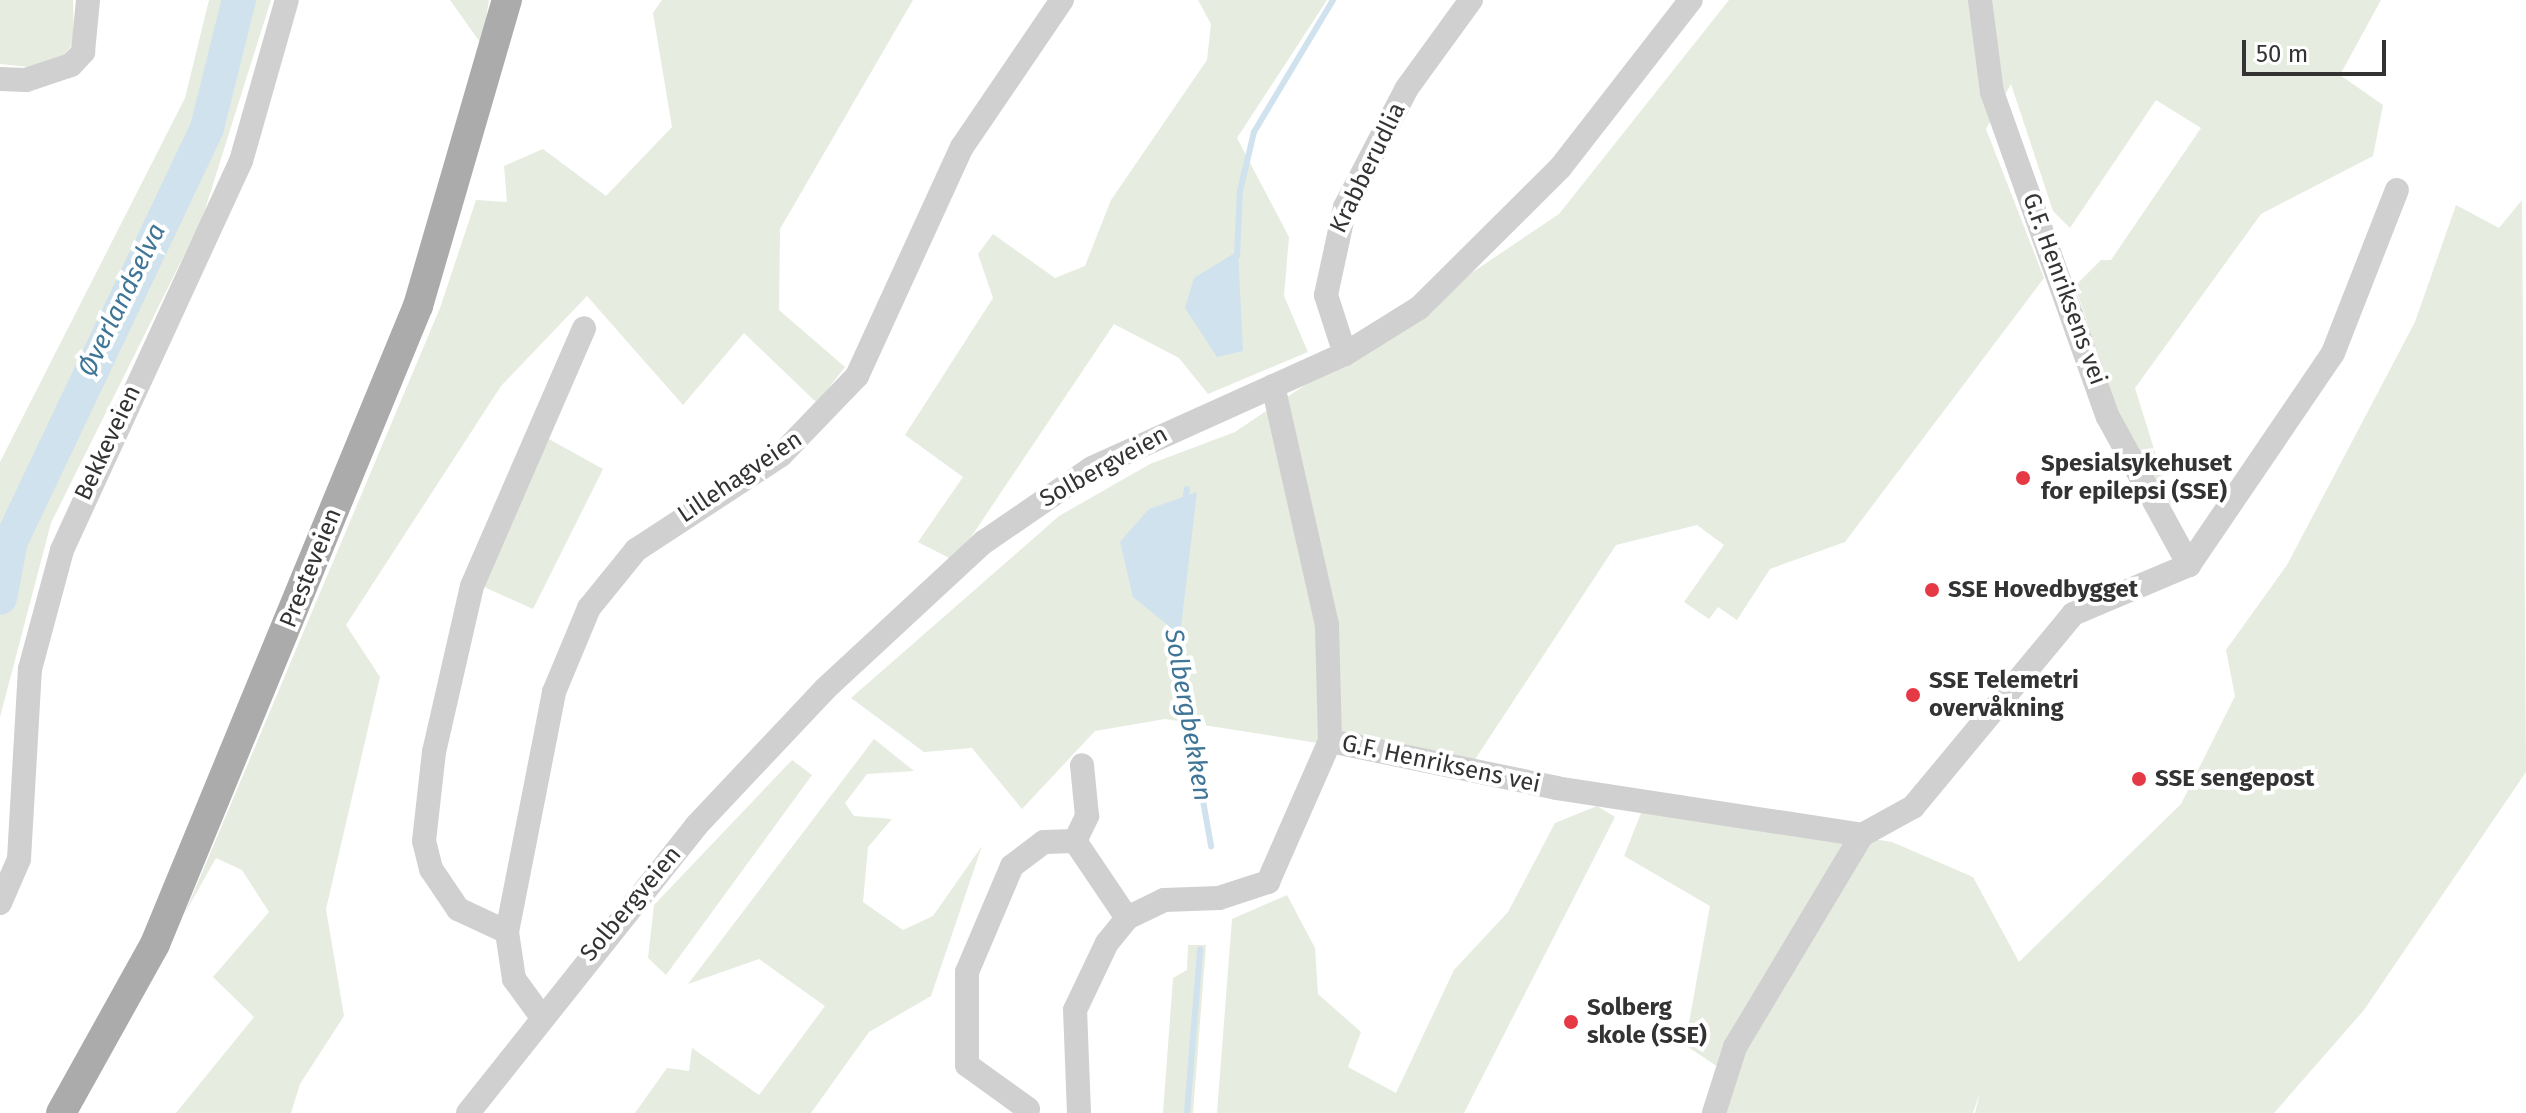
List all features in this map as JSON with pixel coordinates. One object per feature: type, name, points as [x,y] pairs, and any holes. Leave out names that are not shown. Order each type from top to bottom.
[{"type":"main road","name":"Presteveien","points":[[61,1113],[155,944],[418,306],[507,0]]},
{"type":"street","points":[[0,79],[26,80],[71,65],[83,52],[88,0]]},
{"type":"street","name":"Bekkeveien","points":[[0,903],[19,859],[30,669],[62,550],[241,161],[287,0]]},
{"type":"street","name":"Lillehagveien","points":[[541,1016],[514,979],[507,932],[554,692],[589,608],[636,550],[781,455],[857,376],[962,147],[1062,0]]},
{"type":"street","name":"Krabberudlia","points":[[1345,354],[1326,295],[1345,207],[1407,88],[1471,0]]},
{"type":"street","name":"Solbergveien","points":[[541,1016],[749,768],[984,542],[1092,468],[1345,354],[1419,308],[1502,231],[1616,101],[1691,0]]},
{"type":"street","name":"G.F. Henriksens vei","points":[[1980,0],[1992,92],[2085,335],[2108,417],[2189,565]]},
{"type":"street","points":[[1714,1113],[1735,1047],[1862,835],[1913,807],[2073,614],[2189,565],[2218,532],[2333,353],[2397,190]]},
{"type":"street","points":[[507,932],[458,909],[431,869],[424,841],[434,752],[472,586],[584,328]]},
{"type":"street","name":"G.F. Henriksens vei","points":[[1273,386],[1327,625],[1330,741],[1556,788],[1862,835]]},
{"type":"street","points":[[1079,1113],[1075,1010],[1127,918],[1164,900],[1219,898],[1268,882],[1330,741]]},
{"type":"street","points":[[1075,841],[1087,816],[1082,765]]},
{"type":"street","points":[[1075,841],[1127,918]]},
{"type":"street","points":[[1028,1109],[967,1065],[967,972],[1012,866],[1044,842],[1075,841]]},
{"type":"street","points":[[468,1113],[541,1016]]},
{"type":"shaded area","points":[[0,0],[73,0],[74,42],[60,60],[38,68],[0,64]]},
{"type":"shaded area","points":[[209,0],[271,0],[202,219],[51,523],[0,717],[0,462],[185,98]]},
{"type":"shaded area","points":[[450,0],[489,0],[482,45]]},
{"type":"shaded area","points":[[662,0],[913,0],[780,229],[779,310],[845,367],[817,403],[744,333],[683,405],[587,296],[501,386],[346,625],[380,677],[326,909],[344,1016],[300,1084],[291,1113],[176,1113],[254,1017],[213,977],[269,912],[242,870],[216,858],[185,913],[440,308],[476,200],[507,202],[504,166],[543,149],[606,196],[672,127],[653,13]]},
{"type":"shaded area","points":[[1198,0],[1327,0],[1237,138],[1289,237],[1284,296],[1308,352],[1208,394],[1179,358],[1114,324],[955,561],[918,542],[963,477],[905,435],[993,298],[978,254],[993,234],[1055,278],[1085,266],[1111,200],[1207,60],[1211,24]]},
{"type":"shaded area","points":[[1729,0],[2381,0],[2340,75],[2383,105],[2373,156],[2261,214],[2135,388],[2172,507],[2124,432],[2075,286],[2101,260],[2111,260],[2201,128],[2156,100],[2070,228],[2053,211],[2011,84],[1986,129],[2044,278],[1845,542],[1770,569],[1737,620],[1718,607],[1709,619],[1684,602],[1724,545],[1697,525],[1616,545],[1470,767],[1165,719],[1095,731],[1022,809],[972,748],[924,752],[851,698],[1059,516],[1150,464],[1235,432],[1559,214]]},
{"type":"shaded area","points":[[2522,200],[2526,772],[2364,1010],[2274,1113],[1975,1113],[1980,1092],[1973,1113],[1725,1113],[1736,1079],[1685,1045],[1710,906],[1624,856],[1645,803],[1892,842],[1973,877],[2019,962],[2181,804],[2235,696],[2226,650],[2287,565],[2415,322],[2456,205],[2499,228]]},
{"type":"shaded area","points":[[547,438],[603,469],[533,609],[482,586]]},
{"type":"shaded area","points":[[874,739],[914,771],[867,774],[845,803],[854,816],[892,819],[868,847],[863,902],[903,930],[933,916],[982,846],[931,996],[869,1032],[811,1113],[635,1113],[667,1068],[689,1071],[692,1048],[759,1095],[825,1006],[759,959],[688,984]]},
{"type":"shaded area","points":[[792,760],[812,775],[666,975],[648,958],[654,905]]},
{"type":"shaded area","points":[[1597,806],[1615,817],[1464,1113],[1217,1113],[1232,919],[1287,895],[1315,948],[1318,994],[1361,1032],[1348,1067],[1396,1093],[1454,970],[1508,912],[1555,823]]},
{"type":"shaded area","points":[[1188,945],[1206,945],[1193,1113],[1163,1113],[1173,978],[1187,970]]},
{"type":"water","points":[[1238,251],[1243,351],[1217,357],[1185,308],[1194,278]]},
{"type":"water","points":[[1197,492],[1180,635],[1133,597],[1120,542],[1149,509]]},
{"type":"waterway","name":"Øverlandselva","points":[[0,598],[11,541],[207,128],[239,0]]},
{"type":"waterway","name":"Solbergbekken","points":[[1237,256],[1240,191],[1254,132],[1333,0]]},
{"type":"waterway","name":"Solbergbekken","points":[[1185,503],[1187,489]]},
{"type":"waterway","name":"Solbergbekken","points":[[1171,621],[1211,846]]},
{"type":"waterway","name":"Solbergbekken","points":[[1187,1113],[1200,950]]},
{"type":"place","name":"Spesialsykehuset for epilepsi (SSE)","points":[[2023,478]]},
{"type":"place","name":"SSE Hovedbygget","points":[[1932,590]]},
{"type":"place","name":"SSE Telemetri overvåkning","points":[[1913,695]]},
{"type":"place","name":"SSE sengepost","points":[[2139,779]]},
{"type":"place","name":"Solberg skole (SSE)","points":[[1571,1022]]}]
